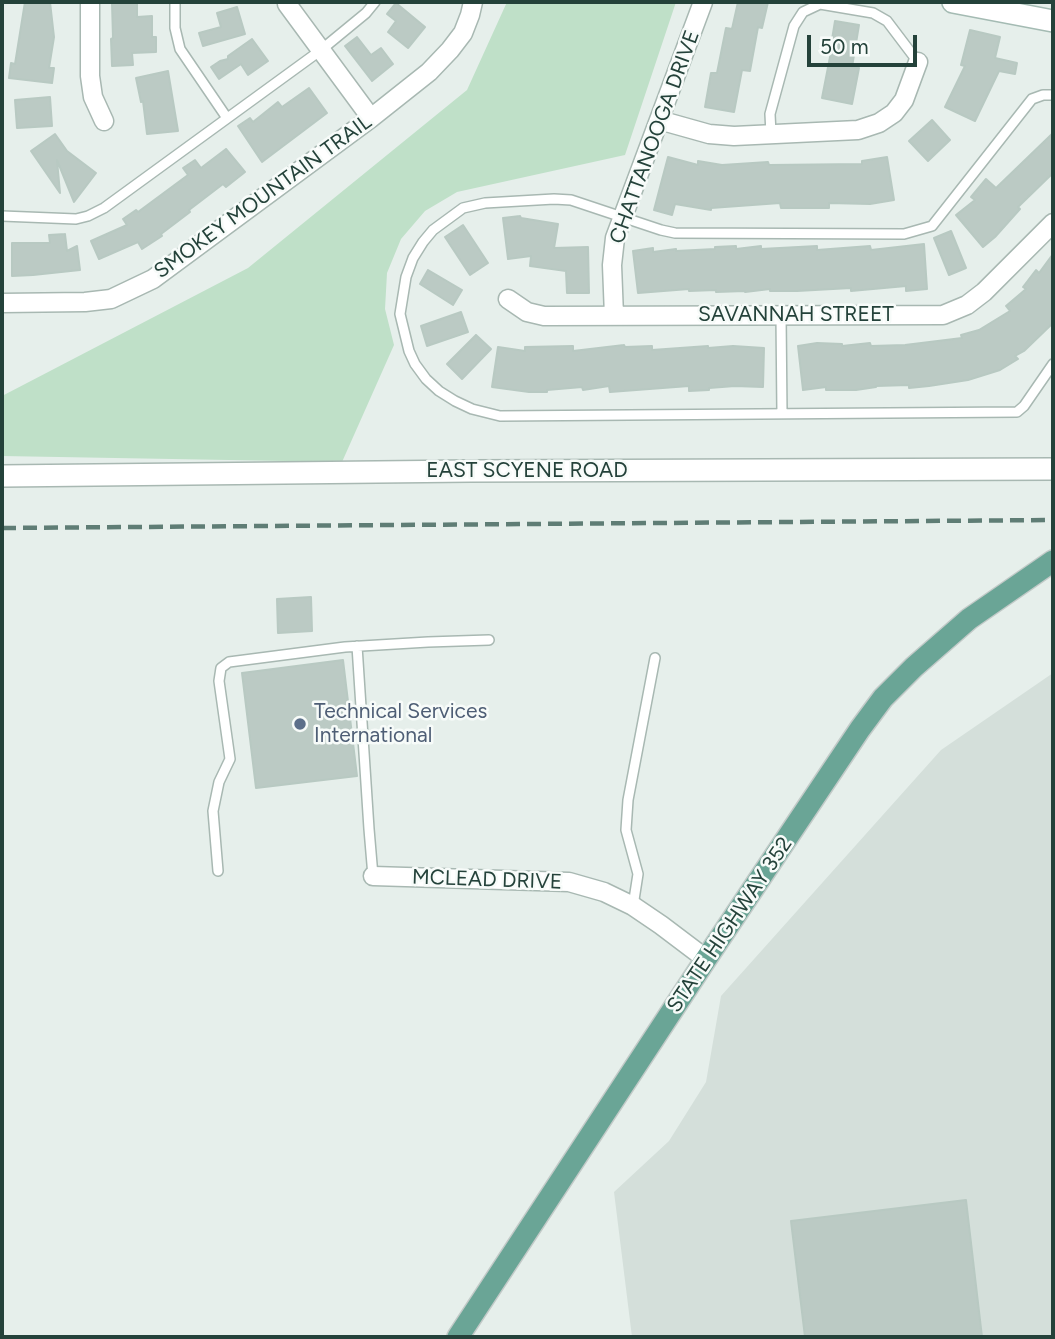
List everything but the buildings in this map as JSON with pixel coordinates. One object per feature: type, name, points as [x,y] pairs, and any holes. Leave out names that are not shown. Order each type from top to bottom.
[{"type":"main road","name":"STATE HIGHWAY 352","points":[[458,1337],[706,959],[883,698],[914,667],[969,620],[1053,561]]},
{"type":"street","points":[[90,2],[90,76],[93,97],[104,121]]},
{"type":"street","name":"SMOKEY MOUNTAIN TRAIL","points":[[2,303],[111,299],[143,285],[371,118],[429,72],[463,33],[473,2]]},
{"type":"street","name":"CHATTANOOGA DRIVE","points":[[614,316],[612,265],[615,238],[703,2]]},
{"type":"street","points":[[953,2],[1053,21]]},
{"type":"street","points":[[287,4],[371,118]]},
{"type":"street","points":[[659,120],[709,134],[734,136],[858,131],[879,123],[894,113],[904,100],[918,62]]},
{"type":"street","name":"SAVANNAH STREET","points":[[508,299],[527,312],[544,316],[943,315],[967,305],[984,292],[1053,223]]},
{"type":"street","name":"EAST SCYENE ROAD","points":[[2,476],[1053,469]]},
{"type":"street","name":"MCLEAD DRIVE","points":[[373,876],[569,883],[604,892],[633,906],[706,959]]},
{"type":"lane","points":[[175,2],[175,28],[180,49],[227,118]]},
{"type":"lane","points":[[2,216],[76,219],[104,208],[321,50],[366,13],[375,2]]},
{"type":"lane","points":[[771,134],[770,114],[794,26],[803,12],[820,4],[873,13],[887,21],[918,62]]},
{"type":"lane","points":[[1053,95],[1043,94],[1031,99],[932,226],[916,232],[675,233],[570,200],[485,203],[463,208],[439,225],[423,242],[406,277],[400,314],[409,351],[426,379],[439,391],[463,405],[500,416],[1017,412],[1053,364]]},
{"type":"lane","points":[[781,316],[782,414]]},
{"type":"lane","points":[[218,871],[213,811],[219,782],[230,760],[219,681],[221,668],[229,662],[357,646],[489,640]]},
{"type":"lane","points":[[357,646],[373,876]]},
{"type":"lane","points":[[633,906],[638,874],[626,830],[628,800],[655,657]]},
{"type":"shaded area","points":[[1053,673],[1053,1337],[632,1337],[614,1192],[669,1141],[706,1082],[721,996],[941,750]]},
{"type":"green space","points":[[507,2],[676,2],[625,155],[457,192],[425,211],[401,239],[387,273],[385,309],[394,345],[342,462],[2,456],[2,396],[248,268],[467,90]]},
{"type":"railway","points":[[2,528],[1053,520]]},
{"type":"place","name":"Technical Services International","points":[[300,724]]}]
